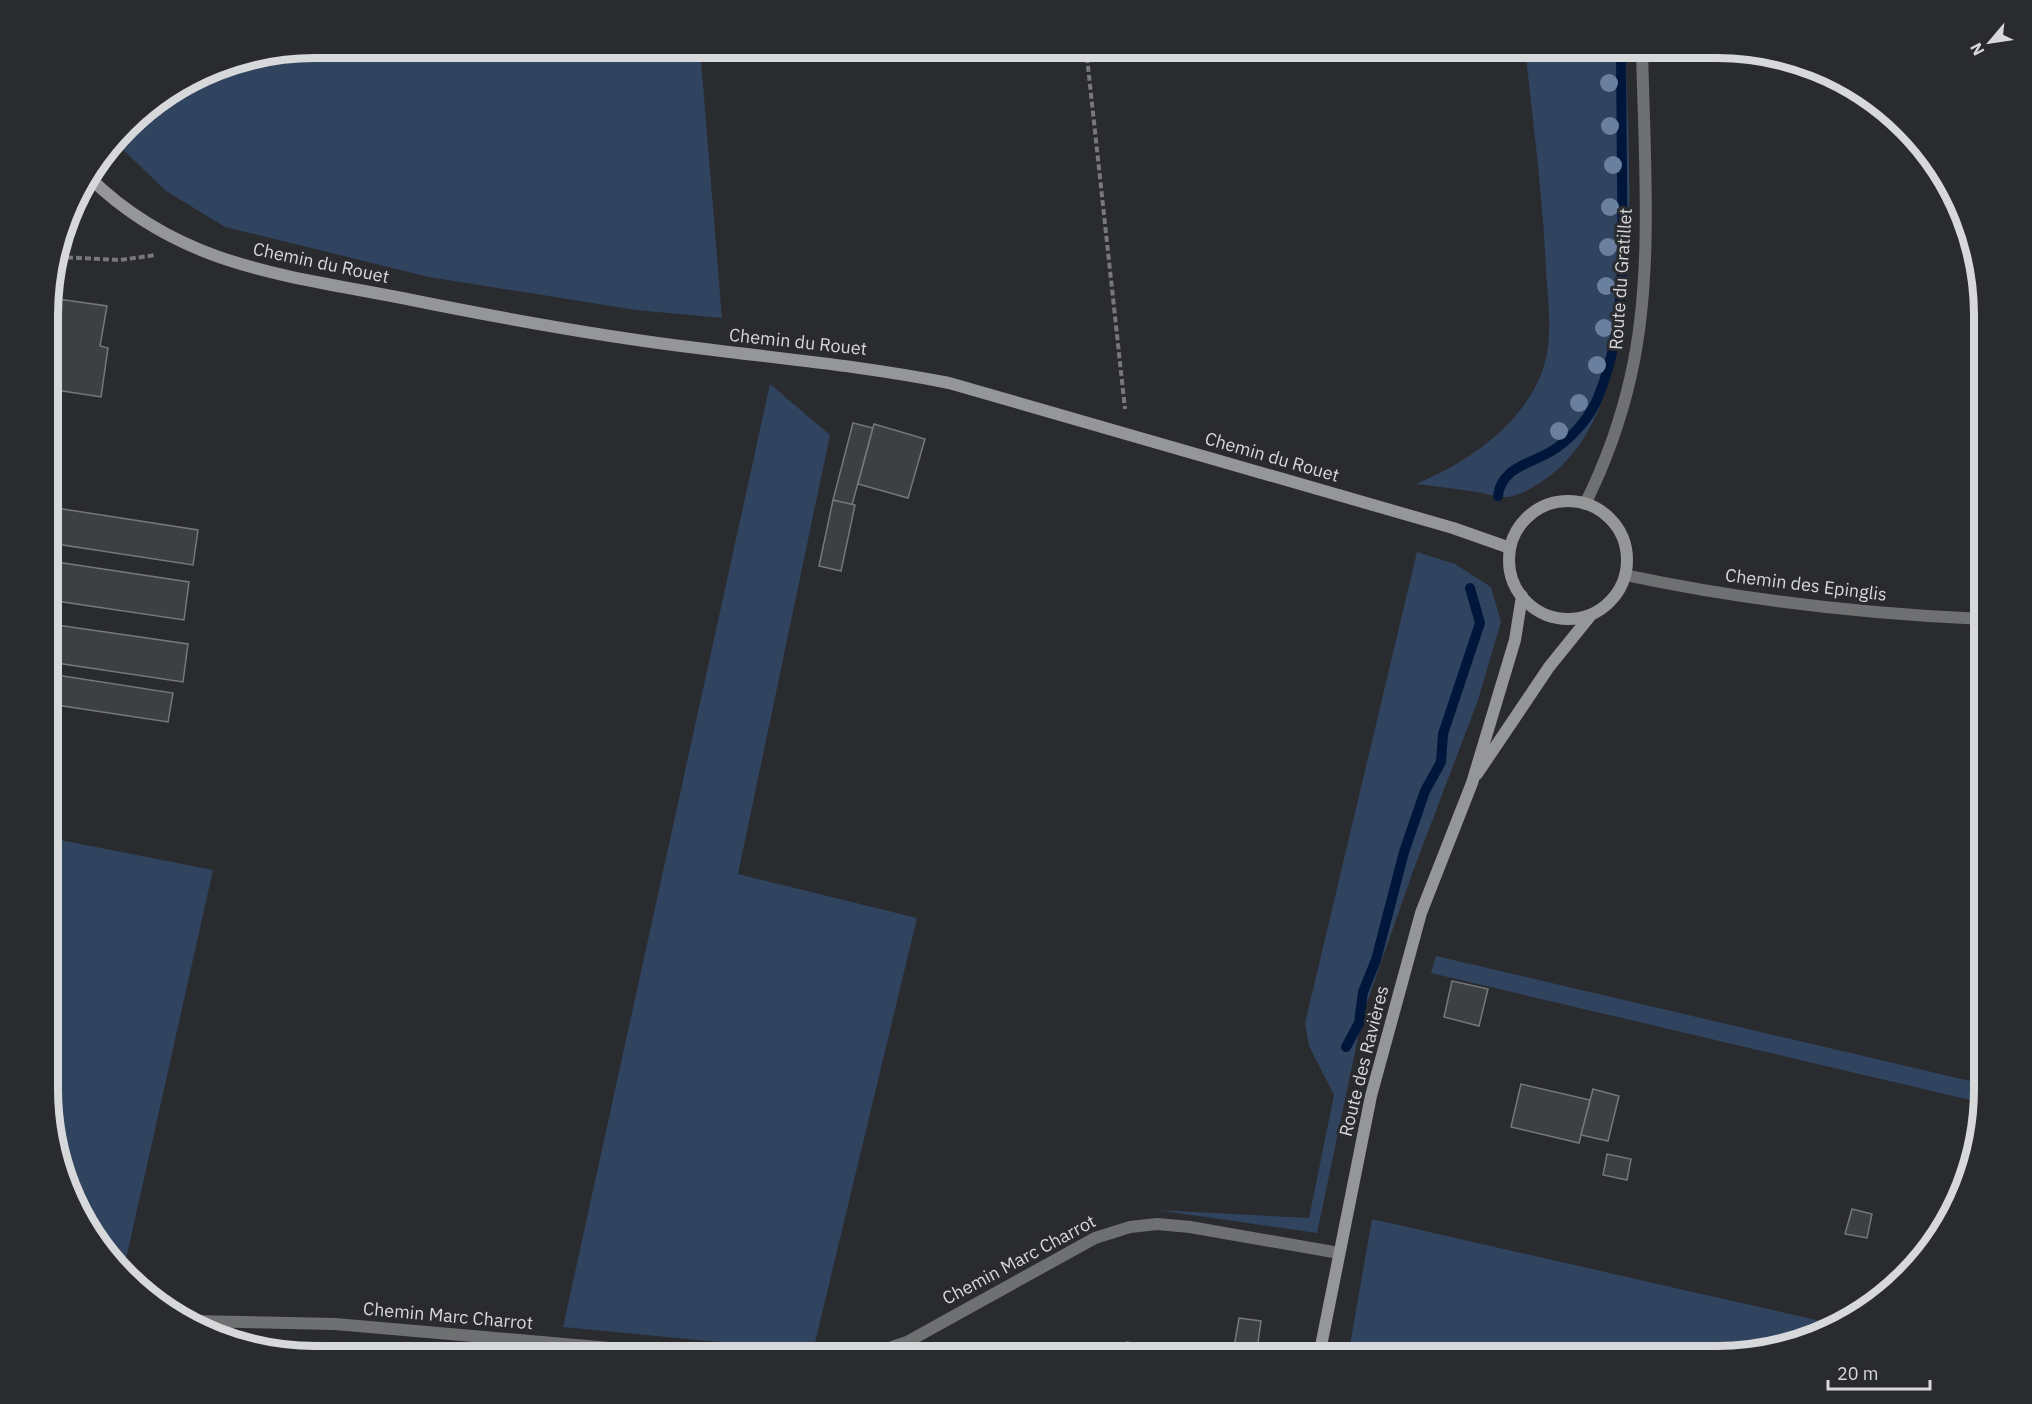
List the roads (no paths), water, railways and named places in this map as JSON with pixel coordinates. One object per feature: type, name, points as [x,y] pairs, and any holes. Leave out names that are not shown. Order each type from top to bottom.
[{"type":"street","name":"Route du Gratillet","points":[[1585,504],[1604,464],[1616,430],[1632,374],[1640,321],[1644,245],[1642,58]]},
{"type":"street","name":"Chemin du Rouet","points":[[96,183],[146,224],[197,250],[269,271],[536,325],[697,348],[872,368],[949,383],[1453,528],[1510,548]]},
{"type":"street","points":[[1556,502],[1585,504],[1606,515],[1618,527],[1628,556],[1625,575],[1614,598],[1591,615],[1571,619],[1557,618],[1533,607],[1522,596],[1510,571],[1510,548],[1519,527],[1535,511],[1556,502]]},
{"type":"street","name":"Chemin des Epinglis","points":[[1625,575],[1754,598],[1913,616],[1973,619]]},
{"type":"street","name":"Route des Ravières","points":[[1321,1346],[1371,1096],[1421,913],[1472,783],[1515,639],[1522,596]]},
{"type":"street","name":"Route des Ravières","points":[[1472,783],[1549,667],[1591,615]]},
{"type":"street","name":"Chemin Marc Charrot","points":[[896,1346],[908,1342],[1095,1238],[1130,1227],[1157,1224],[1190,1227],[1339,1253]]},
{"type":"street","name":"Chemin Marc Charrot","points":[[209,1322],[334,1324],[586,1346]]},
{"type":"waterway","points":[[1498,496],[1504,479],[1510,473],[1550,452],[1577,430],[1596,402],[1606,376],[1618,322],[1621,293],[1623,236],[1621,58]]},
{"type":"waterway","points":[[1346,1047],[1359,1023],[1363,992],[1376,960],[1404,852],[1425,791],[1441,762],[1443,734],[1480,623],[1470,588]]}]
